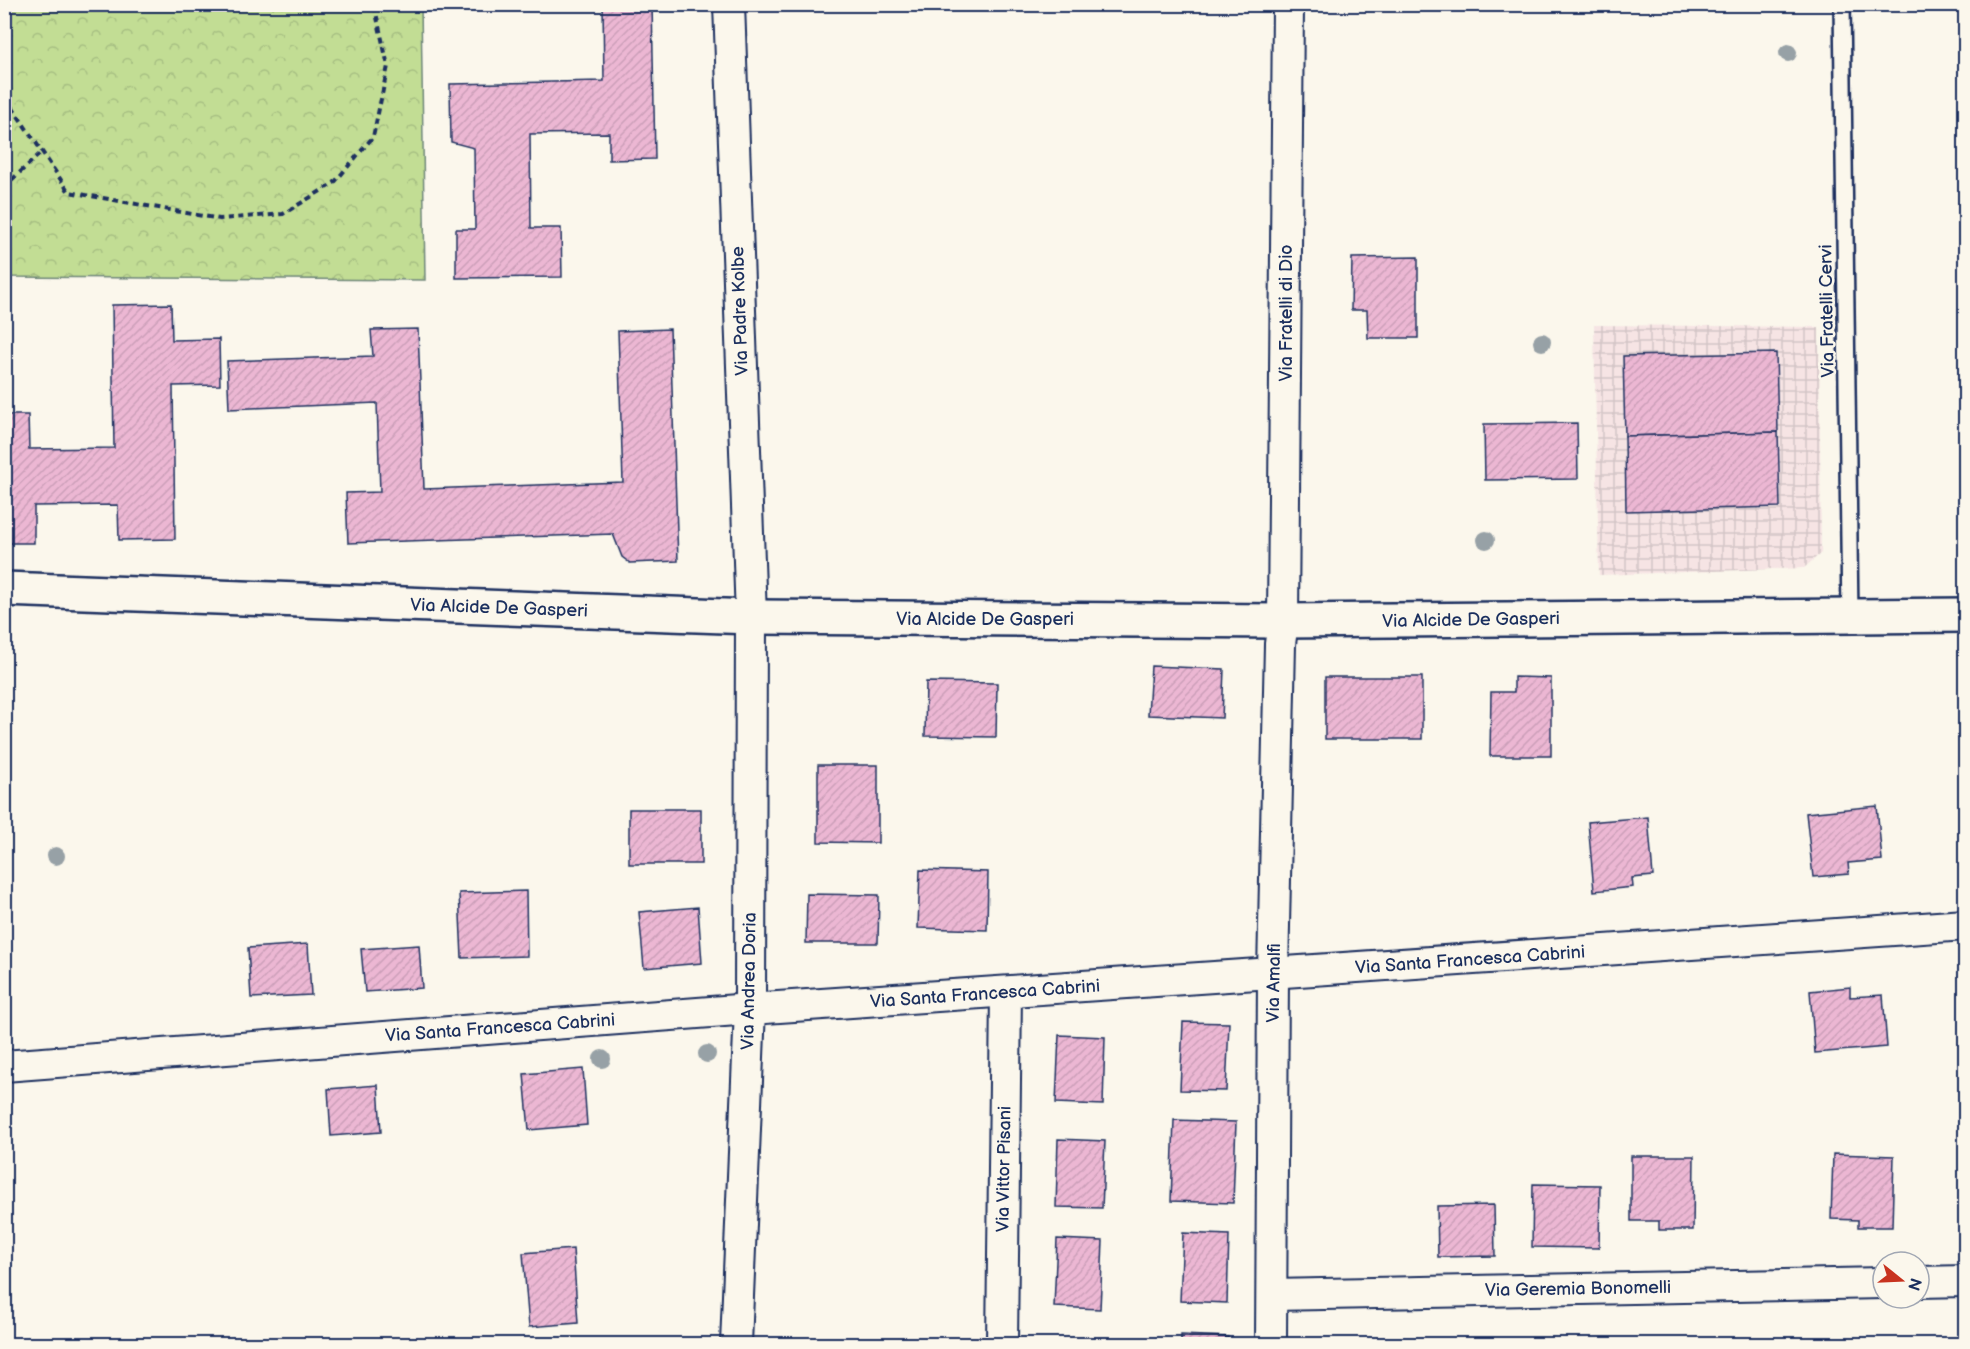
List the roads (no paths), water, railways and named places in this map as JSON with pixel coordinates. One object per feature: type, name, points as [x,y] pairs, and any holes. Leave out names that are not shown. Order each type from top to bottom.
[{"type":"street","name":"Via Padre Kolbe","points":[[729,4],[751,617]]},
{"type":"street","name":"Via Fratelli di Dio","points":[[1283,621],[1288,4]]},
{"type":"street","name":"Via Alcide De Gasperi","points":[[4,589],[751,617],[1283,621],[1965,615]]},
{"type":"street","name":"Via Andrea Doria","points":[[736,1344],[750,1009],[751,617]]},
{"type":"street","name":"Via Amalfi","points":[[1271,1344],[1273,973],[1280,644],[1283,621]]},
{"type":"street","name":"Via Santa Francesca Cabrini","points":[[4,1066],[750,1009],[1965,925]]},
{"type":"street","name":"Via Vittor Pisani","points":[[1002,1344],[1006,993]]},
{"type":"street","points":[[1931,1282],[1965,1281]]},
{"type":"street","name":"Via Geremia Bonomelli","points":[[1272,1294],[1871,1283]]},
{"type":"lane","name":"Via Fratelli Cervi","points":[[1842,4],[1851,617]]}]
